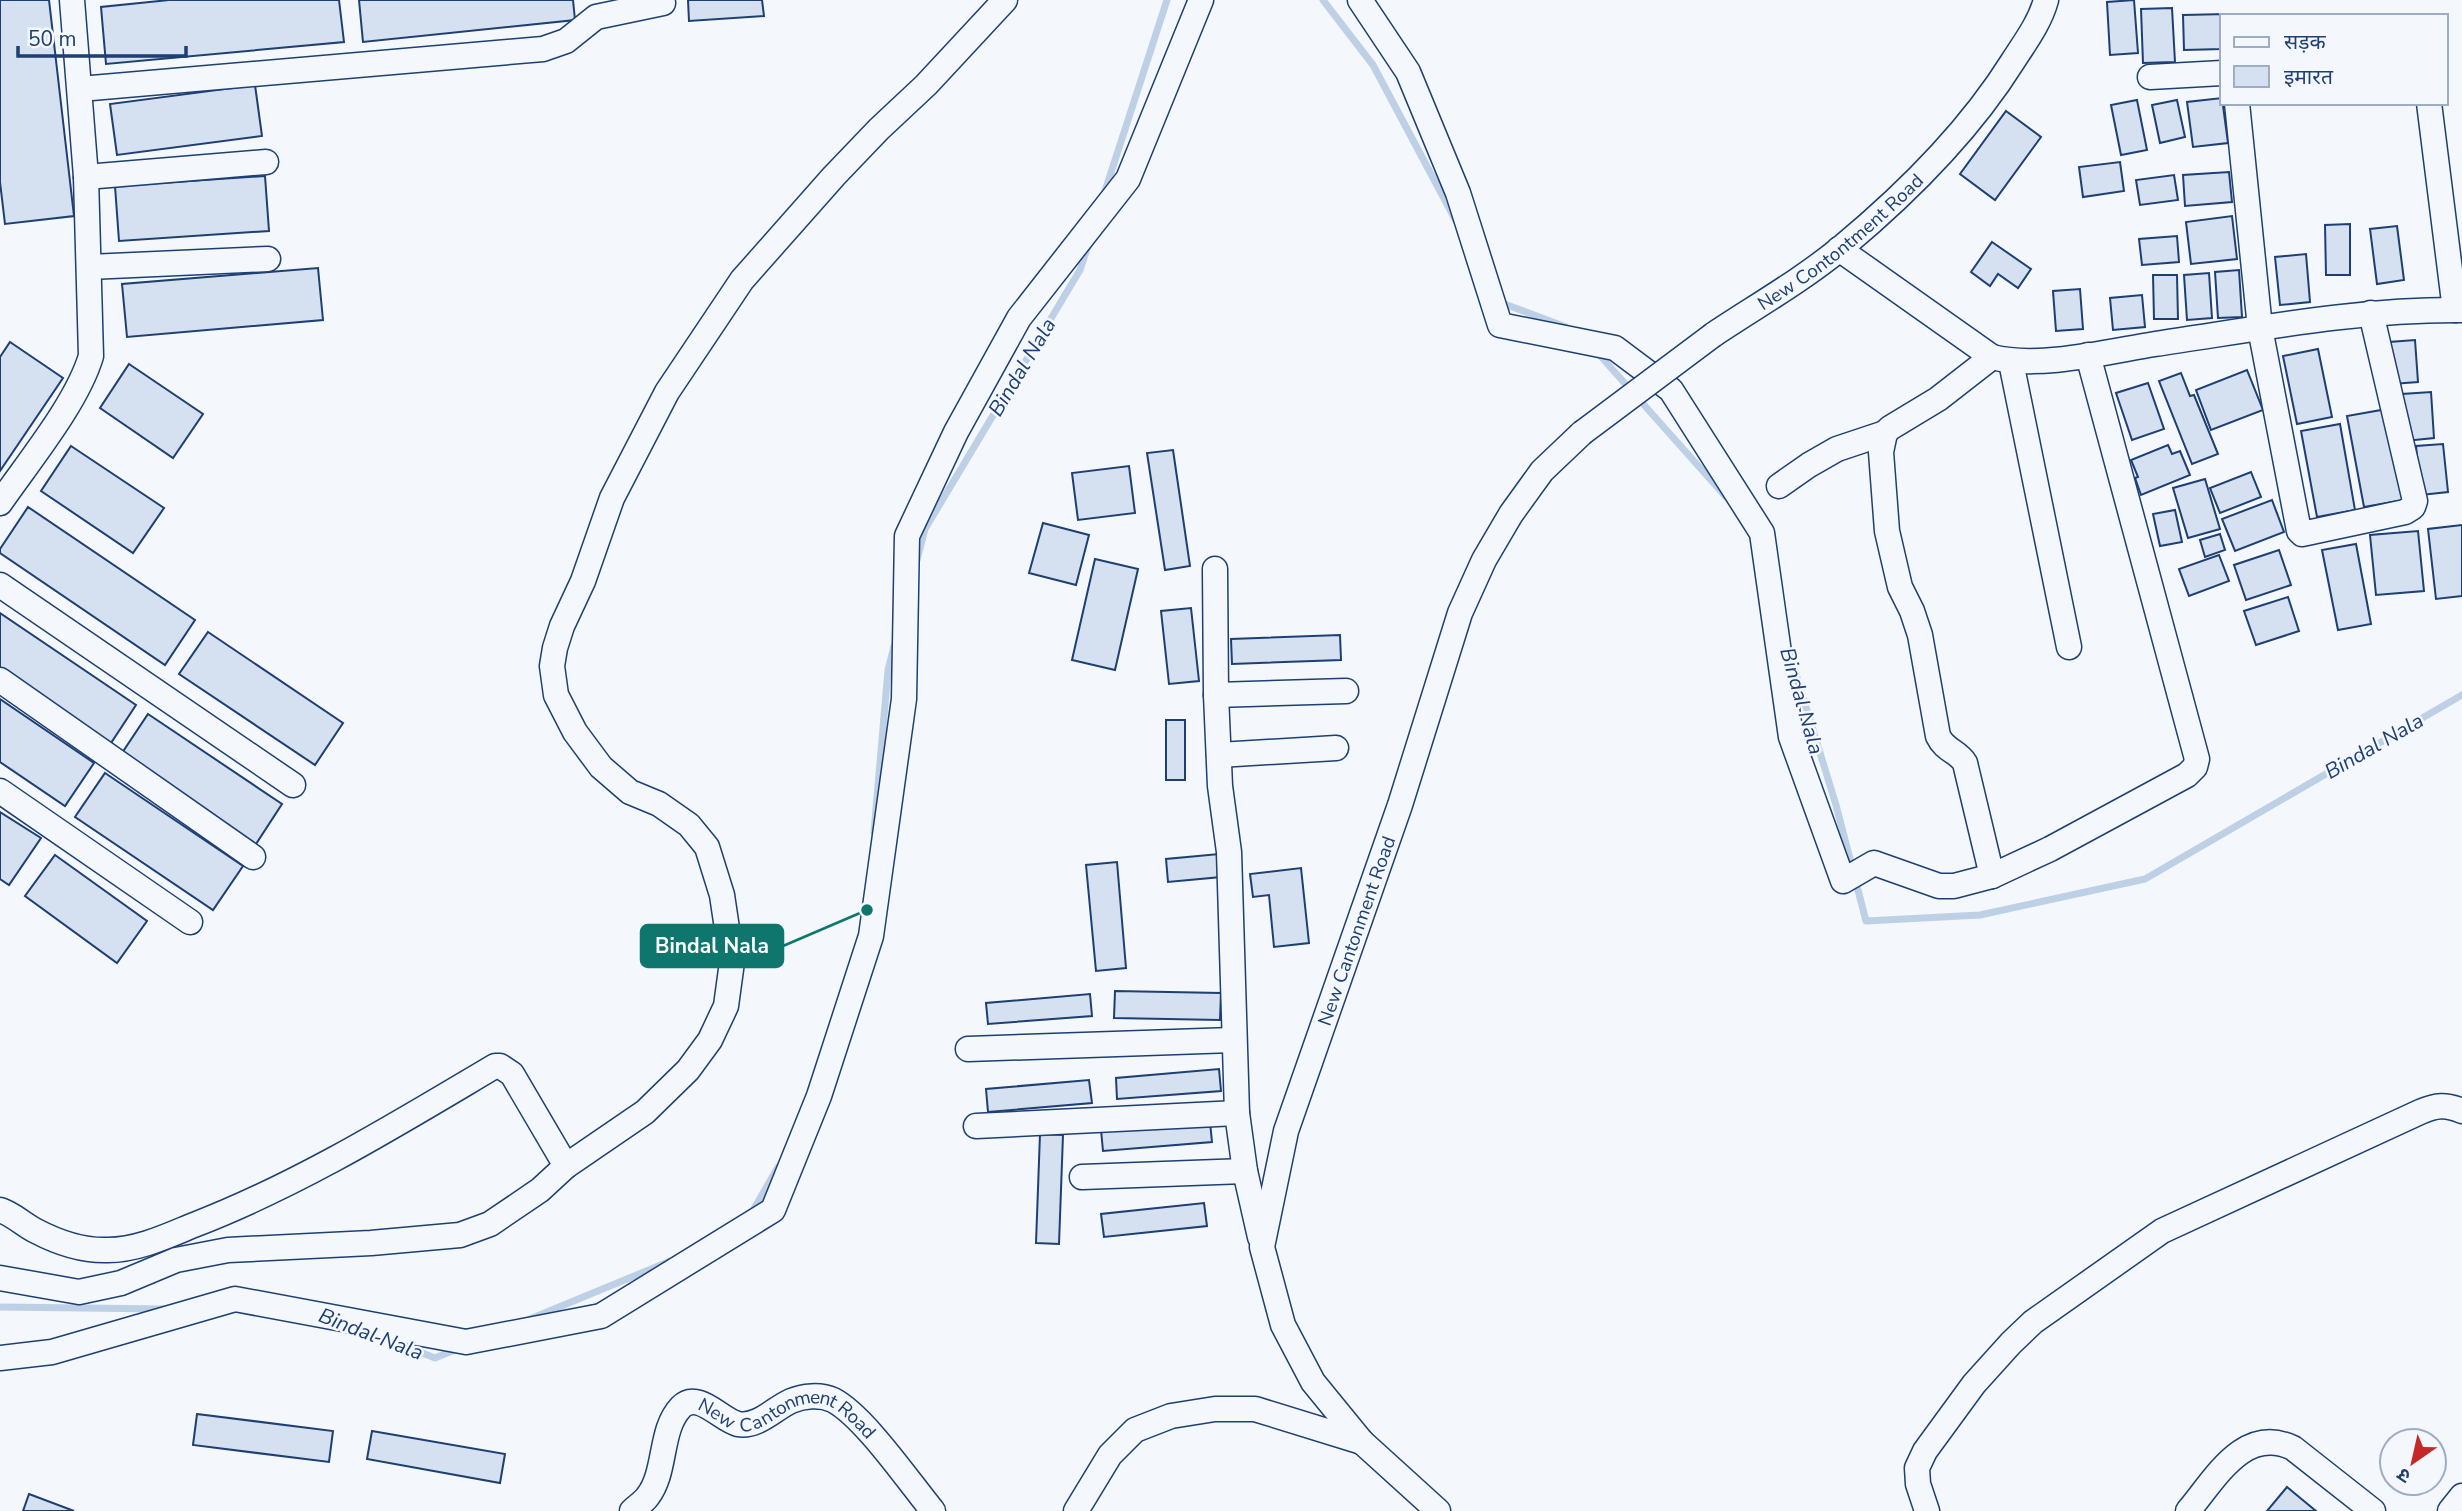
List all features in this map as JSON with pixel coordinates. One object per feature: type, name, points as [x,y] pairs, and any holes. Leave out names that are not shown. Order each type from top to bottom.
[{"type":"street","points":[[0,503],[73,396],[91,356],[86,177],[72,0]]},
{"type":"street","points":[[0,1278],[79,1292],[121,1283],[176,1260],[228,1250],[371,1243],[460,1235],[490,1224],[540,1190],[566,1166],[645,1112],[688,1070],[710,1040],[726,1006],[732,962],[722,895],[706,847],[689,825],[659,804],[630,792],[601,767],[575,732],[556,695],[552,666],[555,648],[583,581],[612,498],[667,391],[742,280],[834,176],[926,85],[1005,0]]},
{"type":"street","points":[[0,1358],[52,1352],[236,1299],[466,1342],[534,1329],[601,1316],[773,1210],[819,1096],[871,936],[904,699],[907,536],[956,432],[1020,318],[1128,178],[1201,0]]},
{"type":"street","points":[[1360,0],[1408,72],[1458,193],[1500,326],[1615,348],[1671,390],[1762,533],[1791,737],[1843,881],[1874,863],[1939,886],[1964,884],[1992,876],[2130,807],[2187,775],[2197,762],[2088,355]]},
{"type":"street","name":"New Contontment Road","points":[[1581,433],[1713,335],[1839,249],[1906,190],[1961,134],[2002,80],[2042,15],[2046,0]]},
{"type":"street","points":[[80,89],[543,49],[566,41],[596,17],[663,3]]},
{"type":"street","points":[[2150,77],[2220,73]]},
{"type":"street","points":[[2237,105],[2260,328],[2299,531],[2305,535],[2405,512],[2413,507],[2415,501],[2371,313]]},
{"type":"street","points":[[1779,486],[1836,449],[1885,433],[2002,360],[2088,355],[2371,313],[2459,310],[2429,105]]},
{"type":"street","points":[[86,177],[266,162]]},
{"type":"street","points":[[1839,249],[2002,360],[2069,647]]},
{"type":"street","points":[[89,267],[268,259]]},
{"type":"street","name":"New Cantonment Road","points":[[1438,1511],[1362,1442],[1313,1382],[1283,1325],[1262,1247],[1286,1131],[1400,805],[1460,613],[1483,560],[1511,514],[1542,471],[1581,433]]},
{"type":"street","points":[[1885,433],[1881,452],[1887,531],[1893,564],[1920,635],[1938,736],[1946,748],[1960,756],[1965,763],[1992,876]]},
{"type":"street","points":[[1215,569],[1216,695],[1220,786],[1229,852],[1237,1113],[1245,1171],[1262,1247]]},
{"type":"street","points":[[0,585],[293,785]]},
{"type":"street","points":[[0,680],[253,857]]},
{"type":"street","points":[[1216,695],[1346,691]]},
{"type":"street","points":[[1219,755],[1336,748]]},
{"type":"street","points":[[0,791],[190,922]]},
{"type":"street","points":[[968,1049],[1233,1040]]},
{"type":"street","points":[[0,1210],[37,1232],[81,1247],[106,1250],[153,1241],[233,1210],[296,1180],[495,1066],[500,1066],[512,1074],[566,1166]]},
{"type":"street","points":[[1927,1511],[1918,1484],[1917,1468],[1925,1451],[1974,1384],[2011,1343],[2065,1298],[2162,1231],[2434,1106],[2447,1105],[2462,1111]]},
{"type":"street","points":[[976,1126],[1237,1113]]},
{"type":"street","points":[[1082,1177],[1245,1171]]},
{"type":"street","name":"New Cantonment Road","points":[[632,1511],[648,1496],[657,1476],[664,1445],[683,1405],[691,1401],[700,1402],[724,1418],[746,1425],[802,1397],[831,1399],[855,1417],[933,1511]]},
{"type":"street","name":"New Cantonment Road","points":[[1076,1511],[1110,1455],[1135,1430],[1171,1416],[1215,1409],[1255,1409],[1362,1442]]},
{"type":"street","points":[[2188,1511],[2235,1455],[2259,1442],[2279,1441],[2293,1448],[2373,1511]]},
{"type":"street","points":[[2450,1511],[2462,1496]]},
{"type":"building","points":[[0,0],[49,0],[74,216],[5,224],[0,182]]},
{"type":"building","points":[[169,0],[339,0],[344,42],[106,64],[101,7]]},
{"type":"building","points":[[359,0],[573,0],[575,20],[363,42]]},
{"type":"building","points":[[688,0],[762,0],[764,16],[689,21]]},
{"type":"building","points":[[2134,0],[2138,53],[2110,55],[2107,2]]},
{"type":"building","points":[[2172,8],[2175,62],[2143,63],[2141,9]]},
{"type":"building","points":[[2220,14],[2220,49],[2184,50],[2183,15]]},
{"type":"building","points":[[255,85],[262,136],[117,155],[110,104]]},
{"type":"building","points":[[2220,98],[2228,143],[2193,147],[2187,102]]},
{"type":"building","points":[[2137,100],[2147,150],[2121,155],[2111,105]]},
{"type":"building","points":[[2177,100],[2185,137],[2160,143],[2152,105]]},
{"type":"building","points":[[2006,111],[2041,137],[1995,200],[1960,174]]},
{"type":"building","points":[[2120,162],[2124,191],[2083,197],[2079,167]]},
{"type":"building","points":[[2229,172],[2232,202],[2185,206],[2183,175]]},
{"type":"building","points":[[2174,175],[2178,200],[2140,205],[2136,180]]},
{"type":"building","points":[[265,176],[269,231],[119,241],[115,186]]},
{"type":"building","points":[[2232,216],[2237,259],[2191,264],[2186,222]]},
{"type":"building","points":[[2350,224],[2350,275],[2326,275],[2325,225]]},
{"type":"building","points":[[2397,226],[2404,280],[2377,284],[2370,229]]},
{"type":"building","points":[[2177,236],[2179,262],[2142,265],[2139,239]]},
{"type":"building","points":[[1992,242],[2031,269],[2018,288],[1998,274],[1990,286],[1971,272]]},
{"type":"building","points":[[2306,254],[2310,302],[2280,305],[2275,257]]},
{"type":"building","points":[[318,268],[323,320],[127,337],[122,284]]},
{"type":"building","points":[[2239,270],[2242,317],[2218,318],[2215,272]]},
{"type":"building","points":[[2209,273],[2212,318],[2187,320],[2184,275]]},
{"type":"building","points":[[2153,275],[2177,275],[2178,319],[2154,319]]},
{"type":"building","points":[[2080,289],[2083,329],[2056,331],[2053,291]]},
{"type":"building","points":[[2142,295],[2145,327],[2113,330],[2110,298]]},
{"type":"building","points":[[2415,340],[2418,382],[2392,384],[2389,342]]},
{"type":"building","points":[[10,342],[63,378],[0,471],[0,357]]},
{"type":"building","points":[[2318,349],[2332,417],[2297,424],[2283,356]]},
{"type":"building","points":[[129,364],[203,414],[173,458],[100,408]]},
{"type":"building","points":[[2247,370],[2263,410],[2211,430],[2196,390]]},
{"type":"building","points":[[2181,373],[2190,396],[2194,395],[2218,454],[2192,464],[2159,381]]},
{"type":"building","points":[[2148,383],[2164,429],[2132,440],[2116,393]]},
{"type":"building","points":[[2431,392],[2434,438],[2405,441],[2402,394]]},
{"type":"building","points":[[2387,409],[2404,500],[2364,507],[2347,416]]},
{"type":"building","points":[[2340,424],[2355,510],[2317,517],[2301,431]]},
{"type":"building","points":[[2443,444],[2448,492],[2421,495],[2416,446]]},
{"type":"building","points":[[2168,445],[2172,454],[2180,451],[2190,475],[2141,495],[2131,460]]},
{"type":"building","points":[[71,446],[164,508],[133,553],[41,491]]},
{"type":"building","points":[[1173,450],[1190,566],[1165,570],[1147,453]]},
{"type":"building","points":[[1129,466],[1135,513],[1078,520],[1072,473]]},
{"type":"building","points":[[2251,472],[2261,497],[2220,513],[2210,488]]},
{"type":"building","points":[[2205,479],[2220,529],[2188,538],[2173,488]]},
{"type":"building","points":[[2272,500],[2284,532],[2235,551],[2222,519]]},
{"type":"building","points":[[28,507],[195,620],[165,665],[0,553]]},
{"type":"building","points":[[2175,510],[2182,542],[2160,546],[2153,514]]},
{"type":"building","points":[[1043,523],[1089,535],[1076,585],[1029,573]]},
{"type":"building","points":[[2462,525],[2462,596],[2436,599],[2428,529]]},
{"type":"building","points":[[2418,531],[2424,591],[2376,595],[2370,535]]},
{"type":"building","points":[[2220,534],[2225,550],[2205,557],[2200,540]]},
{"type":"building","points":[[2356,544],[2371,624],[2338,630],[2322,550]]},
{"type":"building","points":[[2279,550],[2291,585],[2246,600],[2234,565]]},
{"type":"building","points":[[2219,555],[2229,581],[2189,596],[2179,569]]},
{"type":"building","points":[[1095,559],[1138,569],[1115,670],[1072,660]]},
{"type":"building","points":[[2288,597],[2299,631],[2256,645],[2244,611]]},
{"type":"building","points":[[1191,608],[1199,681],[1169,684],[1161,611]]},
{"type":"building","points":[[0,613],[136,705],[109,746],[0,672]]},
{"type":"building","points":[[208,632],[343,723],[315,765],[179,674]]},
{"type":"building","points":[[1340,635],[1341,660],[1232,664],[1231,639]]},
{"type":"building","points":[[0,699],[94,763],[65,806],[0,762]]},
{"type":"building","points":[[148,714],[282,804],[254,847],[120,756]]},
{"type":"building","points":[[1166,720],[1185,720],[1185,780],[1166,780]]},
{"type":"building","points":[[105,773],[243,866],[213,910],[75,817]]},
{"type":"building","points":[[0,812],[41,838],[9,885],[0,879]]},
{"type":"building","points":[[1219,854],[1221,877],[1168,882],[1166,859]]},
{"type":"building","points":[[55,855],[147,921],[117,963],[25,896]]},
{"type":"building","points":[[1117,862],[1126,968],[1096,971],[1086,865]]},
{"type":"building","points":[[1301,868],[1309,943],[1274,947],[1269,895],[1253,897],[1250,874]]},
{"type":"building","points":[[1115,991],[1221,993],[1220,1020],[1114,1018]]},
{"type":"building","points":[[1090,994],[1092,1016],[988,1024],[986,1003]]},
{"type":"building","points":[[1219,1069],[1221,1091],[1117,1099],[1116,1078]]},
{"type":"building","points":[[1089,1080],[1092,1103],[988,1112],[986,1089]]},
{"type":"building","points":[[1210,1122],[1212,1142],[1103,1151],[1101,1130]]},
{"type":"building","points":[[1040,1134],[1063,1135],[1059,1244],[1036,1243]]},
{"type":"building","points":[[1204,1203],[1207,1226],[1104,1237],[1101,1214]]},
{"type":"building","points":[[197,1414],[333,1431],[329,1462],[193,1445]]},
{"type":"building","points":[[372,1431],[505,1454],[500,1483],[367,1459]]},
{"type":"building","points":[[2287,1487],[2316,1511],[2267,1511]]},
{"type":"building","points":[[29,1494],[74,1511],[23,1511]]},
{"type":"waterway","name":"Bindal Nala","points":[[1104,194],[1167,0]]},
{"type":"waterway","name":"Bindal Nala","points":[[1323,0],[1373,65],[1456,221]]},
{"type":"waterway","name":"Bindal Nala","points":[[917,560],[925,529],[1080,270],[1088,246]]},
{"type":"waterway","name":"Bindal Nala","points":[[1499,302],[1566,327]]},
{"type":"waterway","name":"Bindal Nala","points":[[1596,351],[1726,497]]},
{"type":"waterway","name":"Bindal Nala","points":[[874,832],[888,670],[894,646]]},
{"type":"waterway","name":"Bindal Nala","points":[[1791,658],[1836,805],[1866,921],[1980,915],[2145,879],[2462,695]]},
{"type":"waterway","name":"Bindal Nala","points":[[751,1214],[778,1167]]},
{"type":"waterway","name":"Bindal Nala","points":[[530,1319],[668,1262]]},
{"type":"waterway","name":"Bindal Nala","points":[[0,1307],[164,1309]]},
{"type":"waterway","name":"Bindal Nala","points":[[384,1338],[435,1358],[457,1349]]},
{"type":"place","name":"Bindal Nala","points":[[867,910]]}]
